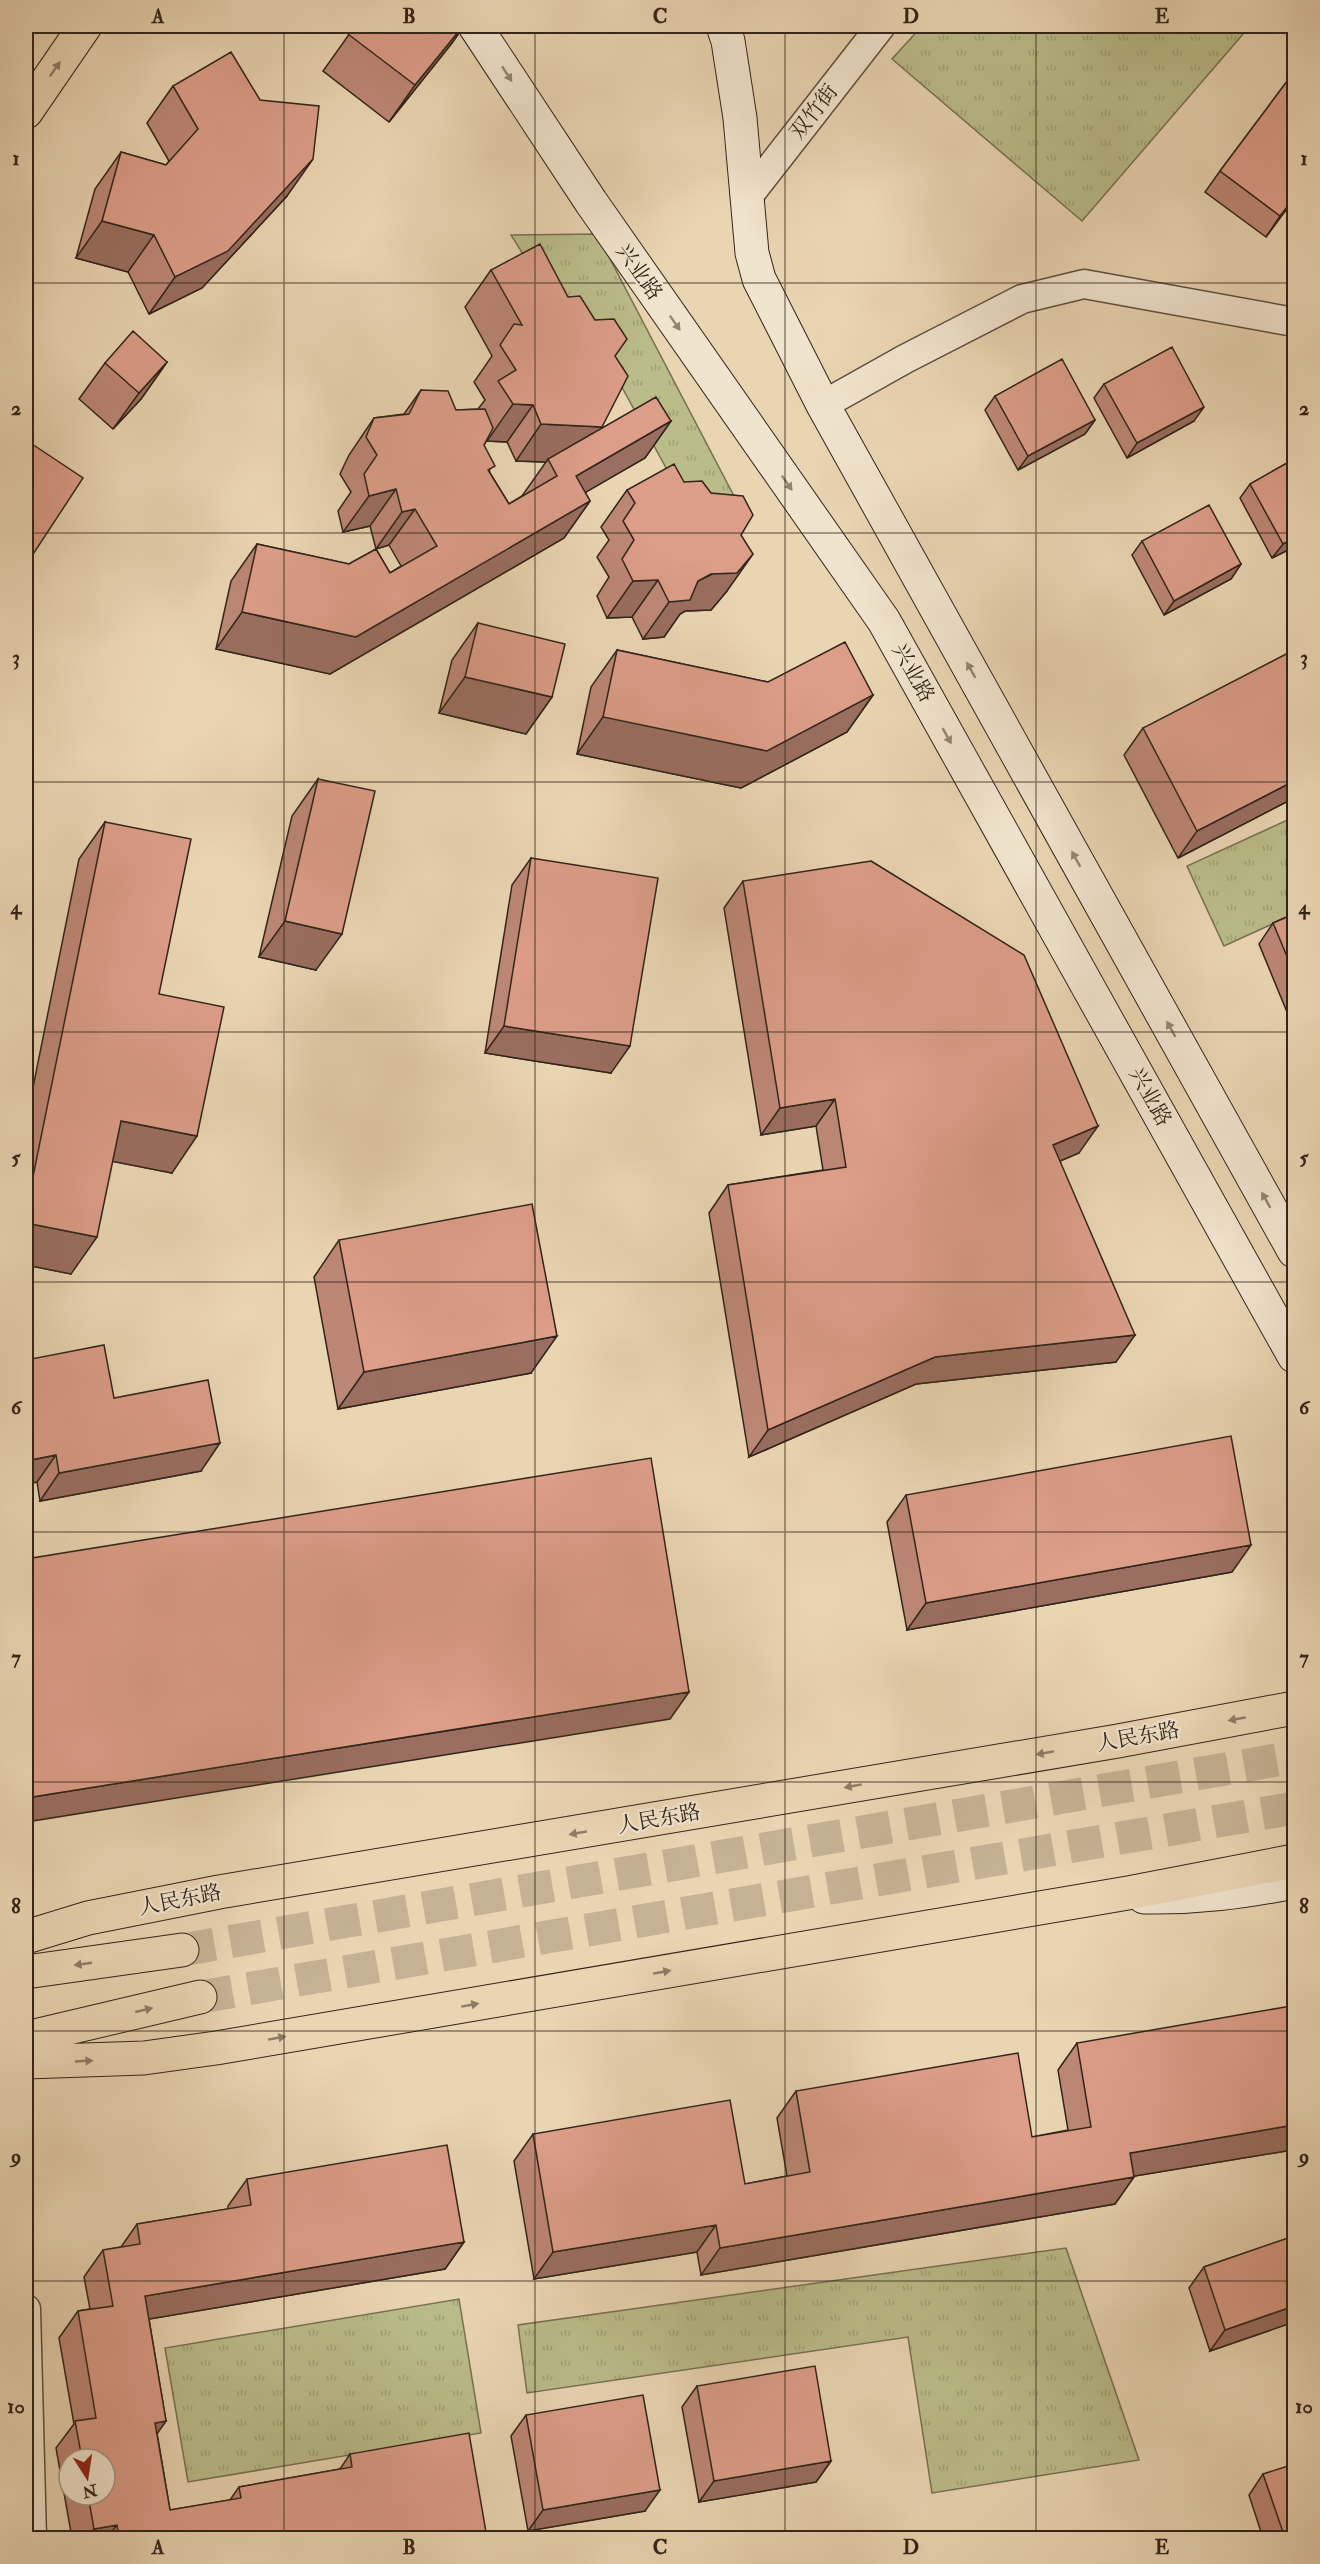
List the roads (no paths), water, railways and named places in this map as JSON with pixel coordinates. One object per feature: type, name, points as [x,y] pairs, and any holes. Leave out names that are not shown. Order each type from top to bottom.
[{"type":"main road","name":"兴业路","points":[[475,26],[591,202],[884,621],[1294,1356]]},
{"type":"main road","points":[[723,26],[728,40],[740,118],[752,253],[759,279],[823,405],[1294,1251]]},
{"type":"main road","points":[[26,112],[81,27]]},
{"type":"main road","name":"人民东路","points":[[26,1937],[88,1918],[219,1892],[1106,1743],[1290,1707]]},
{"type":"main road","points":[[26,2062],[144,2058],[216,2048],[1103,1897],[1294,1861]]},
{"type":"main road","points":[[1103,1897],[1190,1898],[1240,1893],[1294,1882]]},
{"type":"main road","points":[[26,1972],[183,1950]]},
{"type":"main road","points":[[26,2038],[200,1997]]},
{"type":"street","name":"双竹街","points":[[746,199],[881,26]]},
{"type":"street","points":[[823,405],[905,359],[1023,299],[1084,284],[1294,322]]},
{"type":"street","points":[[26,2309],[32,2538]]},
{"type":"tunnel","points":[[182,1950],[1294,1757]]},
{"type":"tunnel","points":[[200,1997],[1294,1808]]}]
